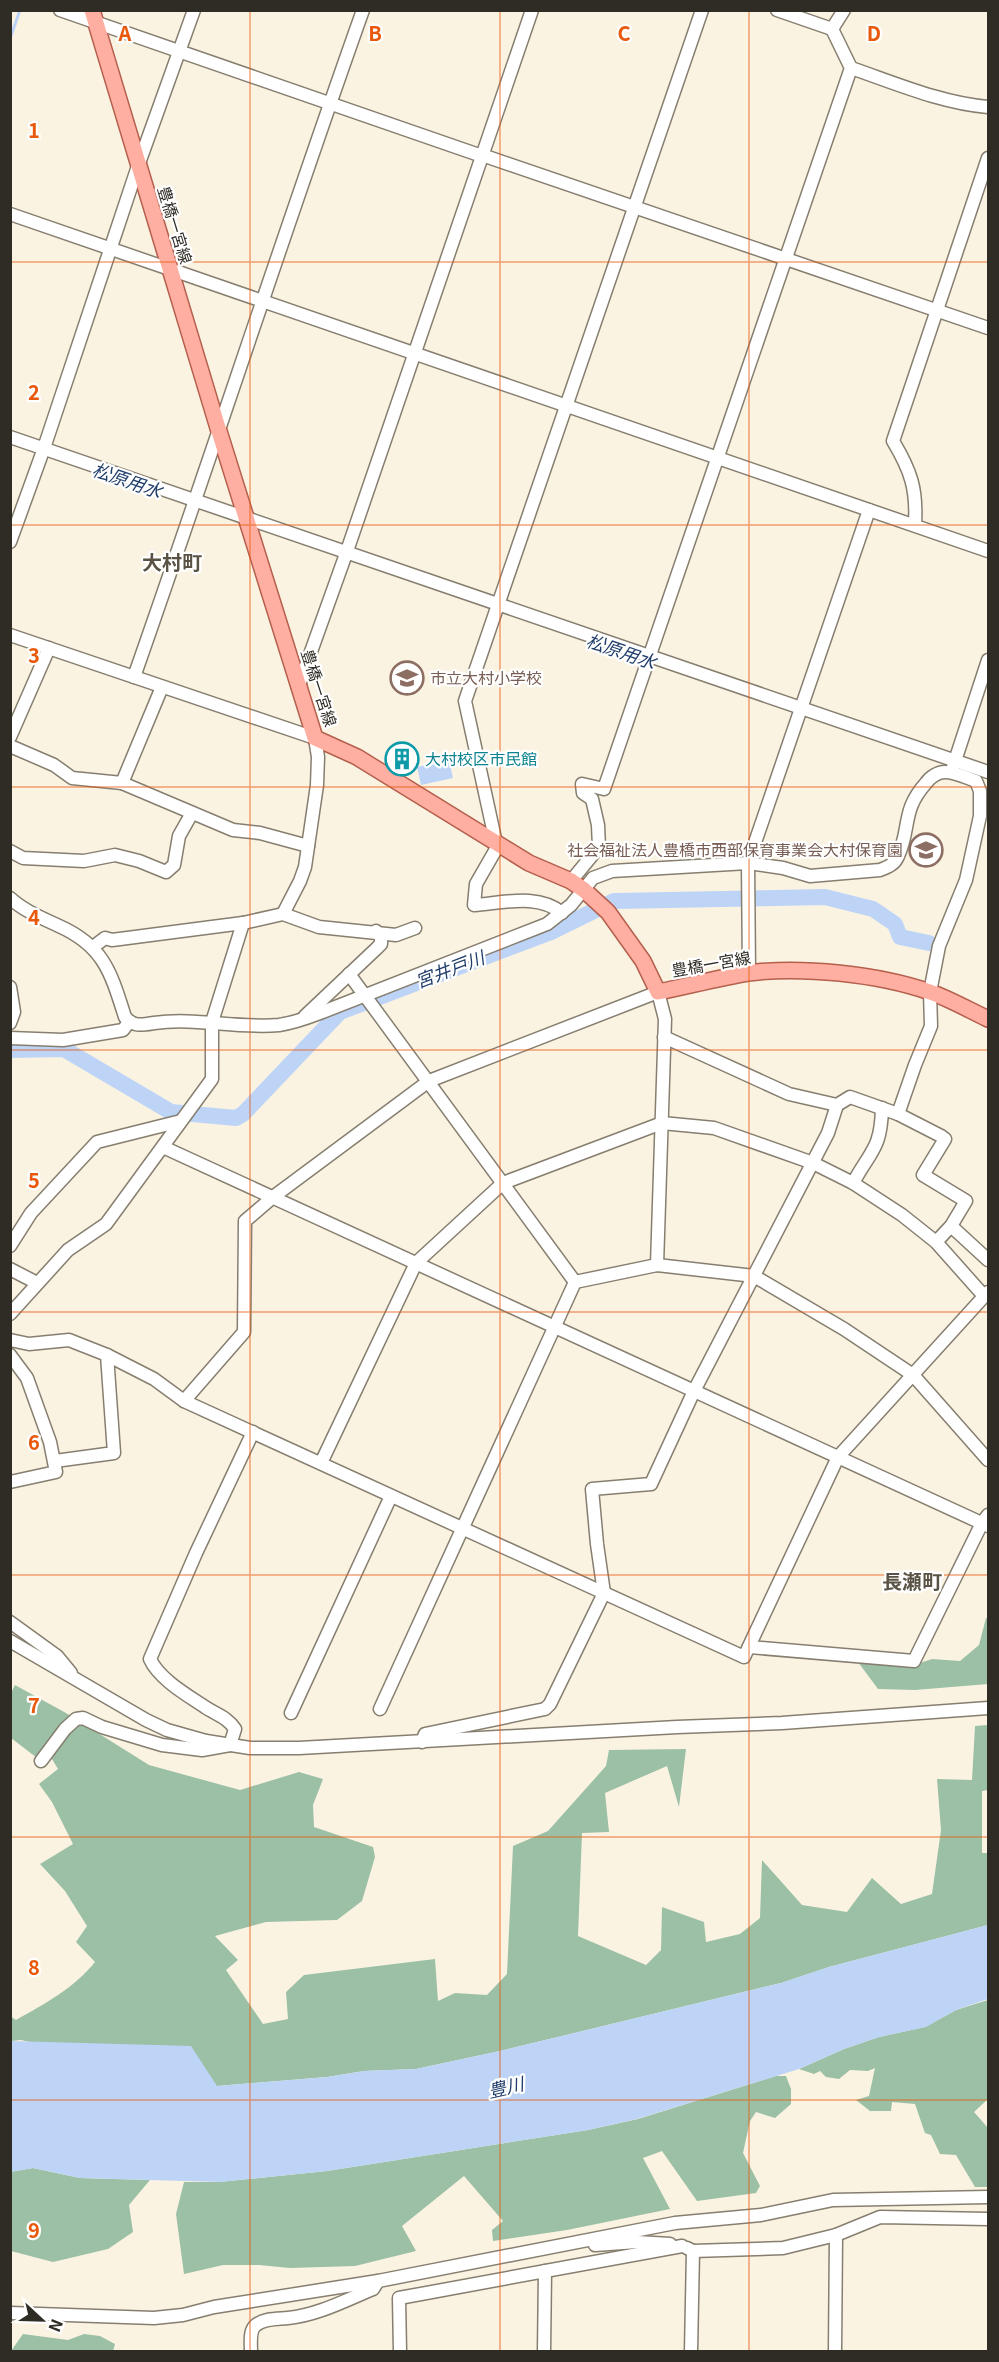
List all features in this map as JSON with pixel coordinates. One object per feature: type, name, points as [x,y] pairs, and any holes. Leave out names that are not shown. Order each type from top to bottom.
[{"type":"main road","name":"豊橋一宮線","points":[[94,17],[218,428],[248,517],[315,738],[357,757],[529,863],[577,885],[608,912],[643,961],[658,992],[749,973],[792,971],[844,974],[883,979],[930,992],[988,1018]]},
{"type":"street","points":[[60,10],[94,17],[179,51],[988,328]]},
{"type":"street","points":[[10,542],[43,451],[138,166],[194,10]]},
{"type":"street","points":[[134,677],[363,10]]},
{"type":"street","points":[[298,688],[346,555],[532,10]]},
{"type":"street","points":[[562,913],[552,904],[534,901],[474,905],[476,884],[498,844],[465,700],[702,10]]},
{"type":"street","points":[[777,10],[832,29],[851,68],[929,95],[954,102],[988,107]]},
{"type":"street","points":[[832,29],[844,10]]},
{"type":"street","points":[[10,898],[28,911],[70,931],[93,947],[110,973],[125,1017],[129,1022],[141,1025],[180,1020],[268,1026],[301,1020],[369,1000],[535,930],[562,913],[599,847],[598,825],[592,799],[583,793],[582,784],[604,789],[851,68]]},
{"type":"street","points":[[915,524],[916,502],[913,480],[893,441],[988,158]]},
{"type":"street","points":[[10,214],[988,551]]},
{"type":"street","points":[[10,436],[43,451],[195,503],[248,517],[346,555],[800,710],[953,766],[988,772]]},
{"type":"street","points":[[749,973],[748,863],[869,510]]},
{"type":"street","points":[[10,634],[315,738],[318,766],[308,846],[300,881],[283,914]]},
{"type":"street","points":[[10,737],[49,648]]},
{"type":"street","points":[[577,885],[612,871],[748,863],[783,868],[810,876],[880,870],[888,867],[899,855],[910,807],[915,796],[936,775],[953,766],[988,660]]},
{"type":"street","points":[[122,783],[162,687]]},
{"type":"street","points":[[10,746],[54,765],[72,778],[122,783],[233,830],[260,833],[308,846]]},
{"type":"street","points":[[898,1114],[931,1026],[930,992],[939,946],[966,880],[980,816],[980,791],[976,781],[953,766]]},
{"type":"street","points":[[10,851],[23,858],[84,861],[115,855],[139,861],[166,872],[174,865],[179,836],[192,813]]},
{"type":"street","points":[[93,947],[105,939],[243,923],[283,914],[319,927],[376,931],[396,935],[415,928]]},
{"type":"street","points":[[12,1308],[68,1250],[106,1224],[212,1079],[212,1022],[243,923]]},
{"type":"street","points":[[301,1020],[381,944],[381,937],[376,931]]},
{"type":"street","points":[[349,974],[575,1282]]},
{"type":"street","points":[[10,987],[14,1012],[10,1024],[13,1038],[63,1040],[123,1030],[129,1022]]},
{"type":"street","points":[[184,1401],[243,1332],[245,1221],[273,1197],[429,1081],[658,992],[664,1019],[664,1037],[657,1265]]},
{"type":"street","points":[[664,1037],[789,1094],[837,1104],[850,1097],[898,1114],[945,1139],[922,1175],[966,1201],[951,1226],[936,1242]]},
{"type":"street","points":[[422,1742],[425,1734],[545,1709],[550,1704],[604,1593],[592,1489],[651,1485],[694,1391],[828,1133],[837,1104]]},
{"type":"street","points":[[854,1183],[872,1156],[880,1137],[882,1108]]},
{"type":"street","points":[[10,1246],[32,1213],[97,1142],[182,1119]]},
{"type":"street","points":[[10,1340],[29,1344],[69,1340],[107,1355],[154,1379],[184,1401],[744,1657],[838,1457],[986,1294],[936,1242],[902,1215],[854,1183],[813,1163],[714,1128],[662,1123],[503,1183],[416,1263],[321,1463]]},
{"type":"street","points":[[164,1147],[838,1457],[986,1521],[914,1661],[748,1647]]},
{"type":"street","points":[[951,1226],[988,1260]]},
{"type":"street","points":[[575,1282],[657,1265],[754,1276],[844,1329],[913,1375],[988,1460]]},
{"type":"street","points":[[10,1269],[38,1283]]},
{"type":"street","points":[[380,1709],[575,1282]]},
{"type":"street","points":[[10,1354],[27,1378],[55,1461],[56,1472],[10,1482]]},
{"type":"street","points":[[55,1461],[114,1453],[107,1355]]},
{"type":"street","points":[[230,1745],[235,1729],[228,1719],[207,1708],[170,1681],[155,1669],[150,1659],[253,1432]]},
{"type":"street","points":[[291,1713],[391,1496]]},
{"type":"street","points":[[10,1622],[57,1656],[78,1682]]},
{"type":"street","points":[[14,1644],[167,1730],[206,1741],[250,1748],[299,1748],[782,1723],[988,1708]]},
{"type":"street","points":[[41,1761],[65,1729],[76,1719],[83,1718],[102,1727],[162,1744],[202,1750],[230,1745]]},
{"type":"street","points":[[10,2313],[154,2318],[183,2315],[214,2307],[378,2281],[675,2223],[761,2215],[834,2200],[988,2197]]},
{"type":"street","points":[[400,2352],[399,2298],[572,2266],[687,2248],[783,2248],[836,2235],[880,2217],[988,2219]]},
{"type":"street","points":[[572,2266],[667,2230],[675,2223]]},
{"type":"street","points":[[836,2235],[836,2352]]},
{"type":"street","points":[[576,2242],[591,2246],[637,2242],[667,2243],[687,2248]]},
{"type":"street","points":[[687,2248],[691,2352]]},
{"type":"street","points":[[544,2271],[544,2352]]},
{"type":"street","points":[[251,2352],[252,2330],[255,2325],[265,2321],[317,2312],[373,2289],[378,2281]]},
{"type":"green space","points":[[986,1618],[988,1619],[988,1684],[915,1690],[878,1689],[858,1662],[917,1664],[932,1659],[960,1661],[979,1645]]},
{"type":"green space","points":[[15,1685],[66,1713],[149,1765],[240,1790],[299,1772],[323,1779],[313,1805],[314,1827],[373,1847],[375,1857],[362,1901],[337,1920],[266,1922],[215,1936],[238,1960],[226,1970],[263,2024],[288,2019],[286,1992],[304,1975],[435,1959],[438,2001],[455,1993],[487,1995],[507,1974],[513,1846],[548,1831],[606,1766],[609,1750],[686,1749],[679,1807],[667,1766],[605,1793],[609,1832],[582,1833],[578,1936],[646,1965],[661,1950],[662,1907],[704,1922],[706,1942],[740,1934],[760,1918],[762,1860],[802,1905],[847,1912],[872,1878],[901,1904],[932,1894],[941,1830],[937,1779],[972,1780],[975,1726],[988,1725],[988,1790],[982,1791],[982,1853],[988,1853],[988,1925],[829,1967],[781,1983],[416,2069],[364,2071],[327,2077],[217,2086],[21,2040],[11,2041],[10,2016],[16,2020],[48,2001],[78,1980],[95,1962],[76,1942],[87,1926],[65,1891],[40,1864],[73,1844],[52,1802],[39,1784],[58,1769],[49,1754],[41,1761],[11,1738],[11,1693]]},
{"type":"green space","points":[[988,2000],[988,2099],[974,2112],[988,2128],[988,2187],[975,2187],[956,2155],[940,2154],[931,2135],[925,2133],[915,2104],[892,2102],[891,2111],[870,2111],[856,2100],[869,2096],[875,2068],[868,2071],[850,2070],[839,2079],[826,2077],[820,2071],[814,2074],[799,2069],[844,2049],[879,2037],[925,2027],[956,2010]]},
{"type":"green space","points":[[776,2076],[786,2076],[791,2089],[791,2104],[775,2118],[756,2112],[750,2121],[743,2153],[760,2186],[756,2193],[697,2201],[662,2151],[643,2158],[670,2209],[567,2230],[493,2241],[492,2230],[503,2221],[464,2176],[402,2226],[416,2251],[355,2266],[290,2268],[223,2265],[184,2274],[176,2214],[184,2182],[219,2182],[327,2171],[588,2130],[638,2119]]},
{"type":"green space","points":[[33,2168],[80,2178],[150,2180],[129,2205],[133,2232],[108,2249],[53,2262],[11,2251],[10,2172]]},
{"type":"green space","points":[[23,2334],[68,2340],[84,2334],[100,2336],[115,2344],[113,2351],[11,2351]]},
{"type":"water","points":[[449,760],[453,778],[421,785],[417,767]]},
{"type":"water","name":"豊川","points":[[988,1925],[988,1999],[956,2010],[926,2027],[879,2037],[844,2049],[799,2069],[637,2119],[588,2130],[327,2171],[219,2182],[80,2178],[33,2168],[11,2172],[11,2041],[191,2046],[217,2086],[327,2077],[364,2071],[416,2069],[781,1983],[829,1967]]},
{"type":"waterway","points":[[10,39],[20,10]]},
{"type":"waterway","name":"宮井戸川","points":[[10,1050],[64,1049],[171,1112],[236,1118],[243,1114],[340,1012],[551,932],[614,901],[825,897],[873,909],[895,924],[900,937],[929,943]]},
{"type":"place","name":"市立大村小学校","points":[[407,678]]},
{"type":"place","name":"大村校区市民館","points":[[402,759]]},
{"type":"place","name":"社会福祉法人豊橋市西部保育事業会大村保育園","points":[[926,850]]},
{"type":"district","name":"大村町","points":[[172,563]]},
{"type":"district","name":"長瀬町","points":[[912,1582]]},
{"type":"water label","name":"松原用水","points":[[127,481]]},
{"type":"water label","name":"松原用水","points":[[621,652]]}]
